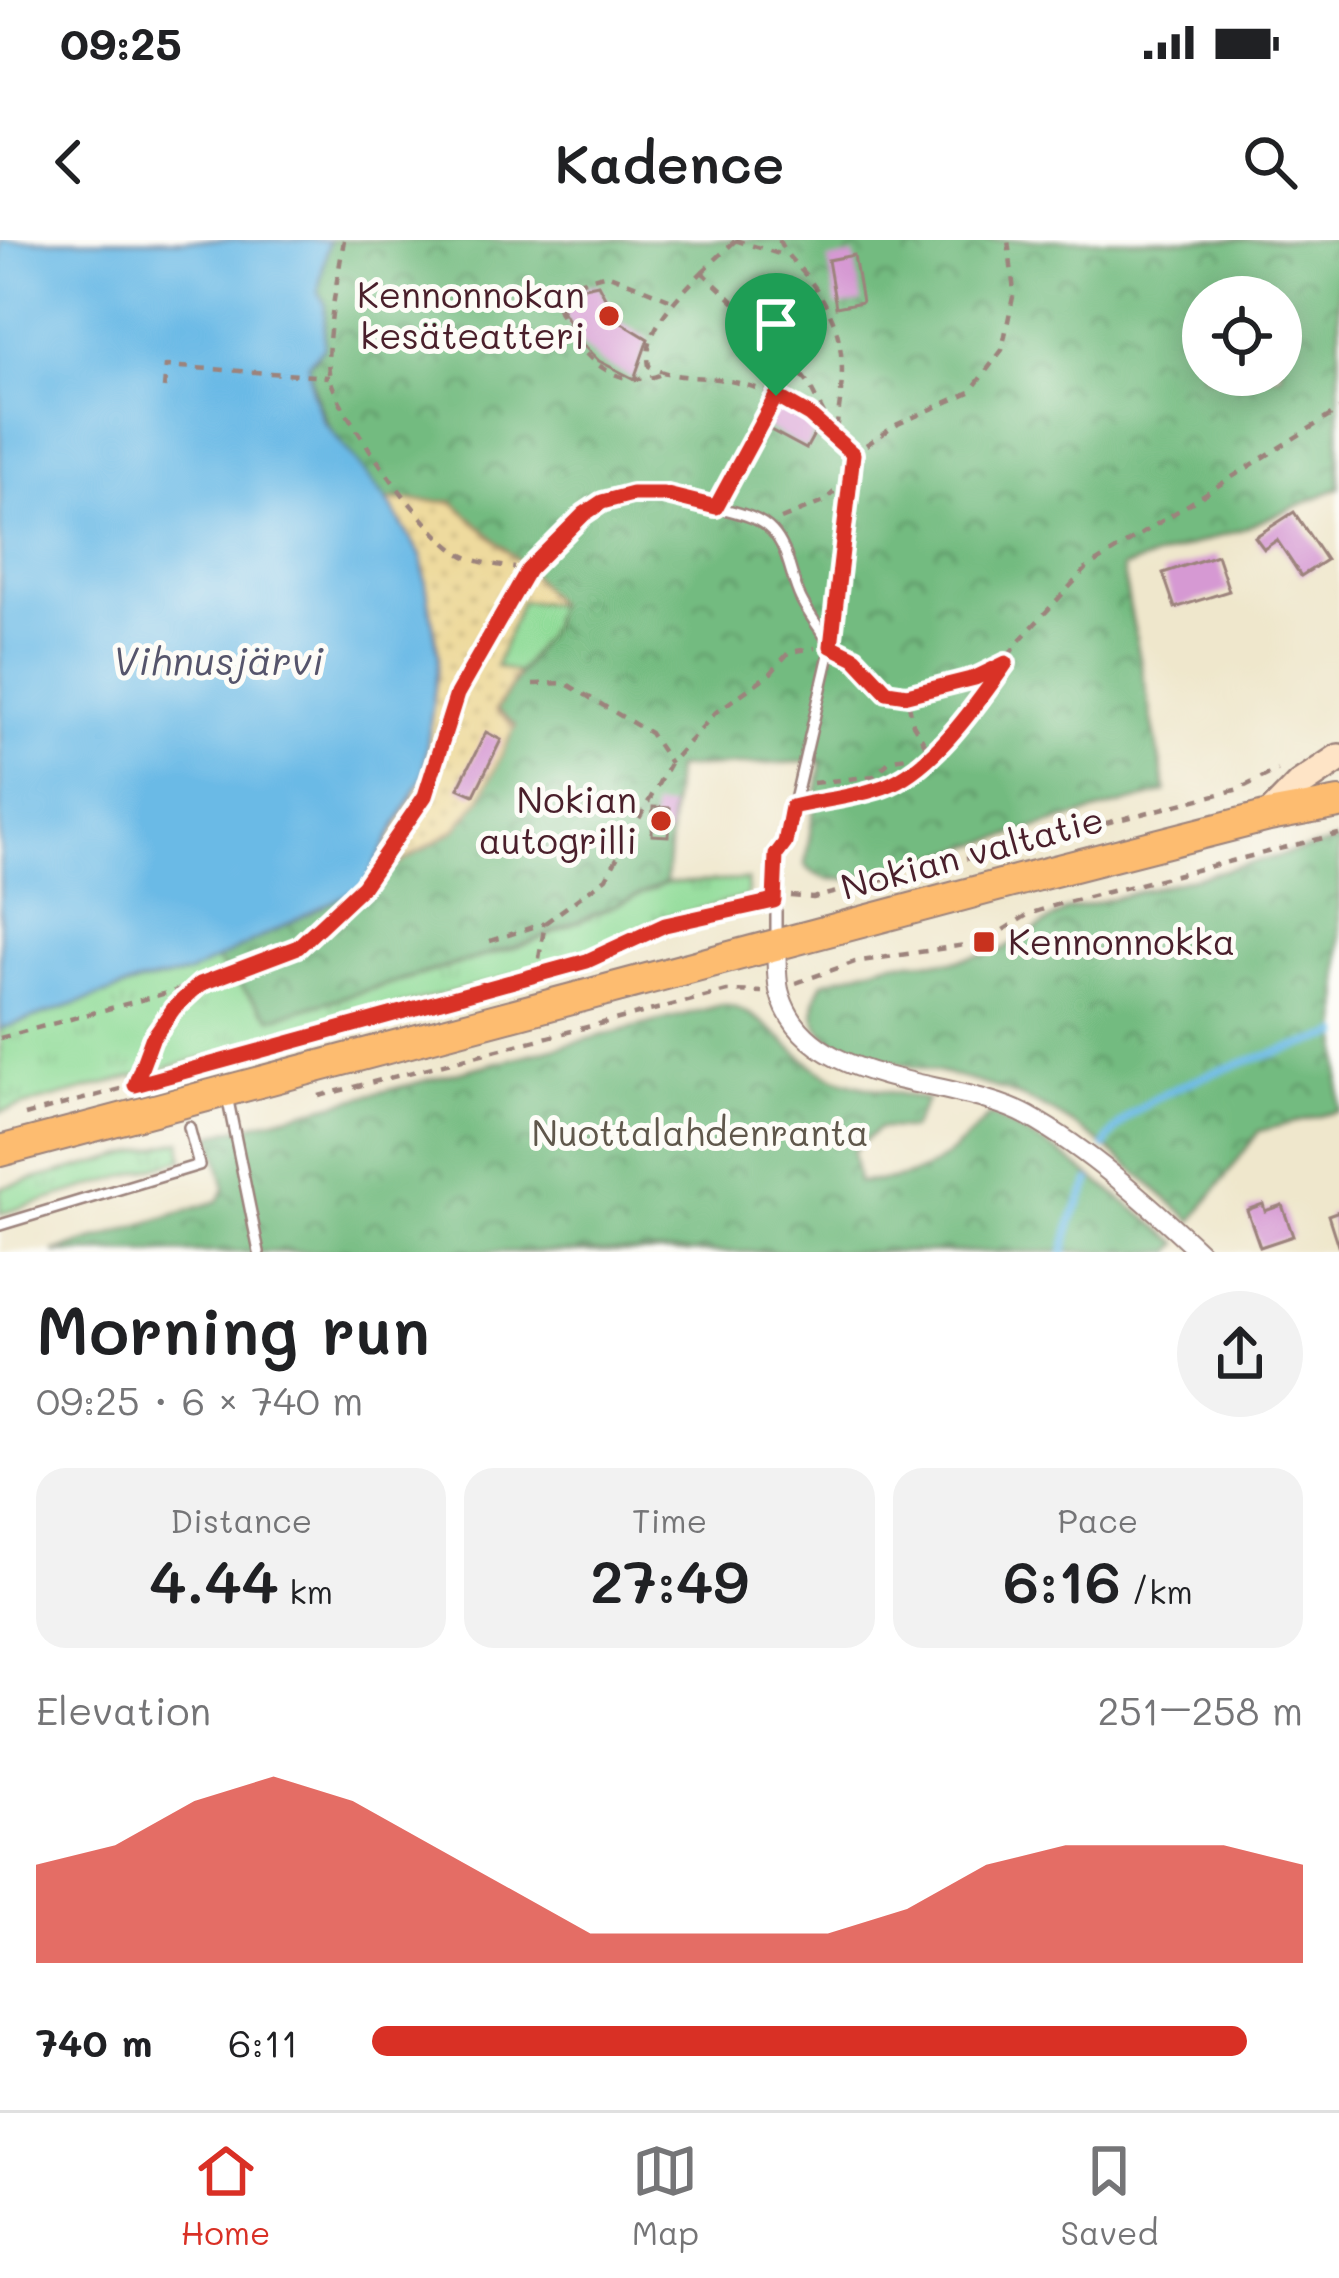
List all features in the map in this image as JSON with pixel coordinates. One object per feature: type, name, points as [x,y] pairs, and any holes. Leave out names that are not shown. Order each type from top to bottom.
[{"type":"main road","points":[[1269,816],[1300,784],[1339,758]]},
{"type":"main road","name":"Nokian valtatie","points":[[0,1150],[776,944],[1339,802]]},
{"type":"street","points":[[776,944],[779,987],[803,1034],[823,1050],[860,1069],[978,1096],[1031,1118],[1145,1200],[1200,1252]]},
{"type":"lane","points":[[776,944],[776,855],[785,843],[831,646],[853,454]]},
{"type":"lane","points":[[528,570],[602,502],[632,494],[663,494],[716,507],[764,523],[783,547],[800,598],[831,646]]},
{"type":"lane","points":[[226,1090],[259,1252]]},
{"type":"lane","points":[[0,1225],[199,1165],[189,1127]]},
{"type":"path","points":[[0,1038],[200,984],[298,947],[363,886],[425,796],[457,694],[528,570],[461,554],[421,520],[348,414],[329,377],[344,240]]},
{"type":"path","points":[[785,256],[735,240],[674,301],[646,354],[649,366],[664,373],[726,380],[776,396],[853,454],[898,424],[970,392],[1002,350],[1014,292],[1008,240]]},
{"type":"path","points":[[779,240],[785,256],[809,279],[839,333],[845,373],[835,436]]},
{"type":"path","points":[[702,272],[770,336],[808,383],[835,436]]},
{"type":"path","points":[[664,373],[635,382],[595,363],[562,321],[552,290],[607,274],[674,301]]},
{"type":"path","points":[[164,388],[166,366],[329,377]]},
{"type":"path","points":[[716,507],[776,396]]},
{"type":"path","points":[[792,807],[886,787],[931,754],[977,704],[1017,643],[1087,568],[1339,410]]},
{"type":"path","points":[[764,523],[795,516],[824,502],[851,474]]},
{"type":"path","points":[[490,941],[545,923],[606,878],[670,763],[716,712],[771,673],[789,652],[831,646],[855,658],[887,692],[907,695],[975,678],[1006,663]]},
{"type":"path","points":[[533,684],[565,683],[650,734],[670,763]]},
{"type":"path","points":[[907,695],[913,724],[931,754]]},
{"type":"path","points":[[798,785],[874,776],[892,759],[931,754]]},
{"type":"path","points":[[22,1115],[587,961],[665,925],[795,896],[813,898],[1239,789]]},
{"type":"path","points":[[316,1097],[727,991],[754,994],[855,962],[983,942],[1029,914],[1056,905],[1339,834]]},
{"type":"path","points":[[536,976],[545,923]]},
{"type":"path","points":[[135,1085],[152,1039],[174,1008],[200,984]]},
{"type":"green space","points":[[329,240],[1339,240],[1339,488],[1242,529],[1122,568],[1166,792],[853,879],[833,879],[805,865],[822,761],[675,768],[666,883],[528,943],[271,1018],[214,958],[363,886],[456,829],[515,725],[496,710],[550,627],[555,605],[528,570],[453,502],[387,500],[326,421],[309,363],[317,357],[317,283]]},
{"type":"green space","points":[[521,601],[555,604],[551,627],[518,673],[496,666]]},
{"type":"green space","points":[[1339,841],[1339,1111],[1259,1131],[1193,1221],[1060,1116],[991,1086],[856,1053],[829,1038],[815,1018],[823,982],[892,962],[954,961],[1004,949],[1067,910]]},
{"type":"green space","points":[[747,880],[744,898],[661,919],[588,956],[0,1112],[0,1029],[139,983],[188,974],[214,958],[271,1018],[528,944],[666,883]]},
{"type":"green space","name":"Nuottalahdenranta","points":[[722,1005],[764,1023],[824,1073],[927,1100],[911,1129],[879,1128],[853,1151],[858,1182],[901,1178],[933,1165],[990,1115],[1060,1153],[1179,1243],[1172,1252],[54,1252],[218,1201],[225,1189],[212,1135]]},
{"type":"green space","points":[[181,1141],[183,1159],[0,1214],[0,1188]]},
{"type":"sand","points":[[387,500],[453,502],[528,570],[555,604],[521,601],[497,665],[518,673],[496,710],[515,726],[480,800],[456,829],[363,886],[423,776],[421,556]]},
{"type":"water","name":"Vihnusjärvi","points":[[0,240],[329,240],[318,292],[325,303],[324,347],[309,363],[312,390],[323,420],[387,500],[421,556],[439,657],[423,776],[363,886],[188,974],[139,983],[0,1029]]},
{"type":"building","points":[[854,255],[862,302],[836,307],[828,260]]},
{"type":"building","points":[[598,284],[617,320],[648,339],[634,379],[599,361],[580,342],[559,305],[556,293]]},
{"type":"building","points":[[777,403],[819,425],[806,449],[765,427]]},
{"type":"building","points":[[1294,512],[1326,560],[1301,576],[1277,540],[1264,549],[1255,537]]},
{"type":"building","points":[[1217,555],[1229,591],[1175,608],[1163,573]]},
{"type":"building","points":[[486,732],[501,740],[474,795],[458,788]]},
{"type":"building","name":"Nokian autogrilli","points":[[653,807],[670,808],[668,836],[652,835]]},
{"type":"building","points":[[1263,1204],[1265,1211],[1282,1205],[1293,1236],[1260,1247],[1247,1210]]},
{"type":"building","points":[[1339,1211],[1339,1246],[1338,1246],[1328,1215]]},
{"type":"waterway","points":[[1105,1146],[1120,1124],[1174,1089],[1339,1034]]},
{"type":"waterway","points":[[1064,1252],[1072,1219],[1090,1181]]},
{"type":"place","name":"Kennonnokan kesäteatteri","points":[[609,316]]},
{"type":"place","name":"Nokian autogrilli","points":[[661,821]]},
{"type":"place","name":"Kennonnokka","points":[[984,942]]},
{"type":"route","points":[[776,396],[809,415],[853,454],[831,646],[855,658],[887,692],[907,695],[975,678],[1006,663],[977,704],[931,754],[886,787],[792,807],[785,843],[776,855],[774,901],[665,925],[587,961],[135,1085],[152,1039],[174,1008],[200,984],[298,947],[363,886],[425,796],[457,694],[528,570],[602,502],[632,494],[663,494],[716,507],[776,396]]}]
